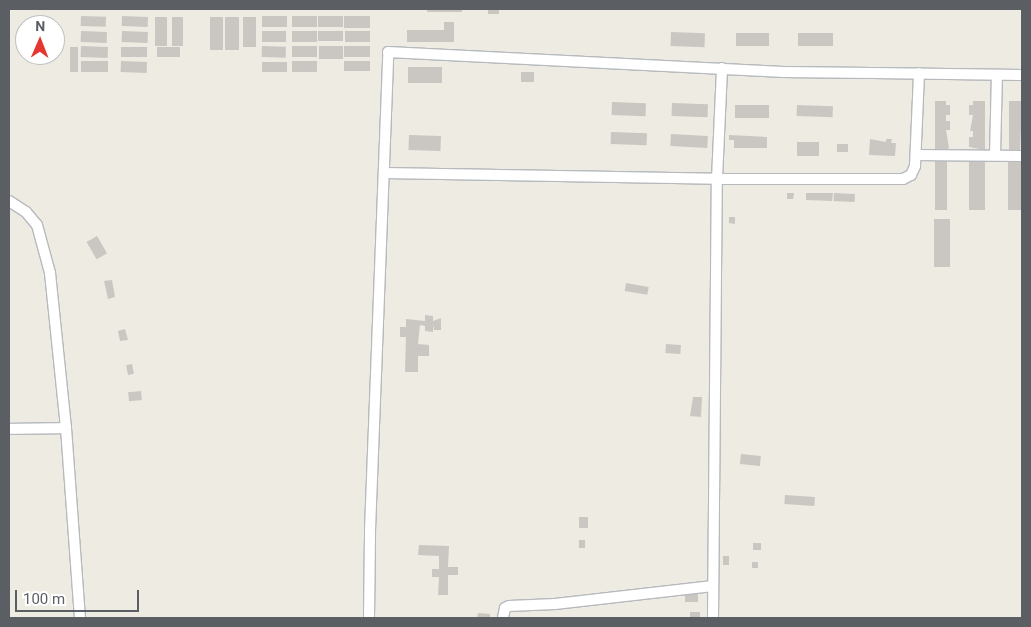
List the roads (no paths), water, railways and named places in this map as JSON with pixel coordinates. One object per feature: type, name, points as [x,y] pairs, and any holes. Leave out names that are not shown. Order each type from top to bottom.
[{"type":"street","points":[[369,618],[370,530],[388,52],[722,68],[1022,75]]},
{"type":"street","points":[[713,618],[717,179],[722,68]]},
{"type":"street","points":[[384,174],[717,179],[903,179],[911,176],[916,154],[919,73]]},
{"type":"street","points":[[995,155],[997,75]]},
{"type":"street","points":[[916,154],[1022,156]]},
{"type":"street","points":[[9,201],[26,212],[37,225],[50,273],[66,428],[80,618]]},
{"type":"street","points":[[9,429],[66,428]]},
{"type":"street","points":[[503,618],[505,608],[509,606],[555,604],[713,586]]}]
